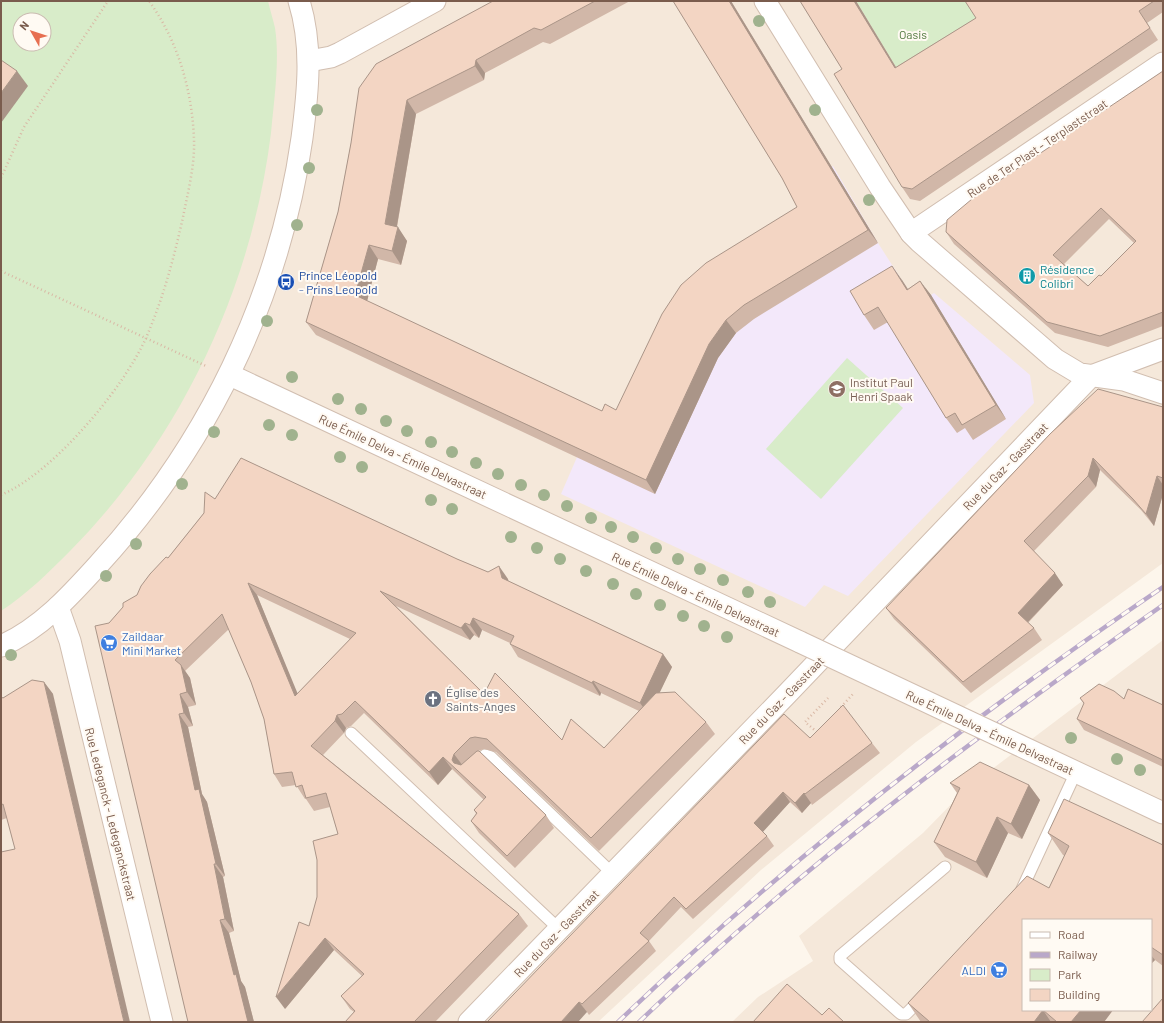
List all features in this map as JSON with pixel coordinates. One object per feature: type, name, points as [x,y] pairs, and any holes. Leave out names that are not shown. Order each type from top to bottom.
[{"type":"street","points":[[1,646],[32,628],[58,607],[124,537],[158,494],[192,442],[230,375],[262,293],[282,236],[298,168],[308,96],[309,61],[306,22],[299,1]]},
{"type":"street","points":[[309,61],[331,57],[340,53],[435,1]]},
{"type":"street","points":[[765,1],[880,187],[911,233],[1055,359],[1080,374],[1124,380],[1163,393]]},
{"type":"street","name":"Rue de Ter Plast - Terplaststraat","points":[[911,233],[1163,63]]},
{"type":"street","points":[[1091,376],[1163,349]]},
{"type":"street","name":"Rue Émile Delva - Émile Delvastraat","points":[[230,375],[1163,813]]},
{"type":"street","name":"Rue du Gaz - Gasstraat","points":[[469,1022],[1091,376]]},
{"type":"street","name":"Rue Ledeganck - Ledeganckstraat","points":[[58,607],[70,641],[162,1022]]},
{"type":"lane","points":[[351,733],[559,929]]},
{"type":"lane","points":[[468,772],[483,756],[491,757],[613,874]]},
{"type":"lane","points":[[1018,898],[1076,772]]},
{"type":"lane","points":[[928,992],[906,1014],[901,1014],[840,960],[840,956],[945,867]]},
{"type":"path","points":[[1,178],[24,127],[108,1]]},
{"type":"path","points":[[1,495],[13,490],[47,466],[70,443],[120,381],[134,361],[146,338],[170,268],[180,229],[192,170],[194,141],[192,110],[186,82],[175,46],[159,15],[149,1]]},
{"type":"path","points":[[1,271],[206,366]]},
{"type":"path","points":[[839,709],[856,691]]},
{"type":"path","points":[[821,728],[816,733],[805,722],[828,698]]},
{"type":"shaded area","points":[[1,1],[1163,1],[1163,563],[916,742],[761,870],[598,1022],[1,1022]]},
{"type":"shaded area","name":"Institut Paul Henri Spaak","points":[[833,166],[878,243],[917,304],[934,293],[1030,375],[1034,403],[848,596],[824,585],[805,607],[561,494],[594,418],[611,426],[807,220],[791,191]]},
{"type":"shaded area","points":[[1163,640],[1163,1022],[733,1021],[758,997],[813,961],[799,936],[923,833],[967,788]]},
{"type":"green space","points":[[1,1],[268,1],[275,28],[277,53],[271,133],[261,191],[247,248],[228,304],[205,358],[177,411],[145,461],[109,508],[70,551],[20,598],[1,611]]},
{"type":"green space","name":"Oasis","points":[[856,1],[966,1],[982,26],[896,68]]},
{"type":"green space","points":[[847,358],[903,408],[821,499],[766,449]]},
{"type":"building","points":[[493,1],[595,1],[541,30],[534,28],[476,60],[475,66],[407,100],[385,224],[398,227],[392,251],[369,245],[355,295],[602,411],[605,404],[616,410],[662,314],[681,285],[706,263],[797,207],[782,178],[673,1],[729,1],[868,230],[744,305],[726,320],[709,344],[646,480],[306,322],[338,212],[351,143],[359,88],[376,64]]},
{"type":"building","points":[[800,1],[854,1],[895,68],[976,18],[965,1],[1154,1],[1139,11],[1150,28],[912,189],[902,187],[834,74],[842,69]]},
{"type":"building","points":[[1,60],[17,71],[1,93]]},
{"type":"building","points":[[1163,71],[1163,312],[1100,336],[1047,322],[946,232],[947,220],[972,199]],"holes":[[[1101,208],[1136,241],[1101,276],[1099,275],[1088,286],[1053,255]]]},
{"type":"building","points":[[892,266],[907,290],[920,281],[996,405],[962,425],[955,413],[946,418],[878,307],[864,315],[850,291]]},
{"type":"building","points":[[1098,389],[1163,407],[1163,478],[1157,476],[1146,514],[1093,458],[1088,476],[1024,541],[1055,573],[1018,613],[1034,628],[963,682],[886,608],[1050,434]]},
{"type":"building","points":[[241,458],[488,572],[499,566],[502,578],[663,654],[640,703],[593,681],[592,683],[510,644],[514,636],[473,618],[470,625],[465,623],[461,628],[380,591],[484,694],[495,673],[562,740],[571,719],[604,748],[656,693],[675,692],[706,722],[591,838],[487,739],[475,737],[470,738],[454,754],[452,760],[454,763],[461,765],[477,751],[479,751],[546,815],[507,856],[471,821],[477,813],[474,810],[486,797],[443,757],[429,772],[355,701],[342,714],[337,715],[335,721],[311,746],[519,914],[414,1022],[345,1022],[355,1011],[341,996],[364,974],[325,938],[276,997],[299,922],[309,926],[317,897],[317,860],[313,841],[338,834],[326,793],[306,798],[302,785],[296,787],[292,772],[274,774],[264,719],[251,682],[222,614],[175,660],[181,665],[187,692],[180,694],[184,713],[179,714],[195,790],[199,789],[216,864],[214,864],[225,919],[220,920],[248,1022],[188,1022],[95,626],[109,623],[123,607],[123,603],[137,595],[141,586],[150,574],[166,557],[168,558],[204,513],[205,492],[215,499]],"holes":[[[248,583],[356,633],[295,696]]]},
{"type":"building","points":[[32,680],[44,682],[124,1022],[1,1022],[1,852],[15,849],[3,804],[1,805],[1,697],[3,698]]},
{"type":"building","points":[[1099,684],[1114,691],[1124,699],[1128,689],[1163,705],[1163,760],[1077,719],[1084,703],[1080,698]]},
{"type":"building","points":[[843,705],[872,743],[805,794],[804,793],[795,803],[783,792],[754,823],[767,836],[686,909],[674,897],[640,933],[649,941],[582,1004],[579,1002],[561,1022],[487,1022],[784,714],[810,738]]},
{"type":"building","points":[[980,762],[1029,785],[1011,824],[997,817],[976,862],[934,842],[960,788],[950,783]]},
{"type":"building","points":[[1064,799],[1163,845],[1163,955],[1152,948],[1152,919],[1022,919],[1022,1011],[1042,1011],[1034,1022],[930,1022],[908,1003],[1027,876],[1049,888],[1069,846],[1048,833]]},
{"type":"building","points":[[787,984],[822,1015],[829,1008],[844,1022],[753,1022]]},
{"type":"building","points":[[1163,998],[1163,1022],[1142,1022]]},
{"type":"building","points":[[1044,1011],[1080,1011],[1071,1022],[1057,1022]]},
{"type":"railway","points":[[618,1022],[682,962],[747,905],[813,848],[881,793],[1020,688],[1163,587]]},
{"type":"railway","points":[[639,1022],[763,909],[893,803],[1027,702],[1163,605]]},
{"type":"place","name":"Résidence Colibri","points":[[1027,276]]},
{"type":"place","name":"Prince Léopold - Prins Leopold","points":[[286,282]]},
{"type":"place","name":"Institut Paul Henri Spaak","points":[[837,389]]},
{"type":"place","name":"Zaildaar Mini Market","points":[[109,643]]},
{"type":"place","name":"Église des Saints-Anges","points":[[433,699]]},
{"type":"place","name":"ALDI","points":[[999,970]]}]
